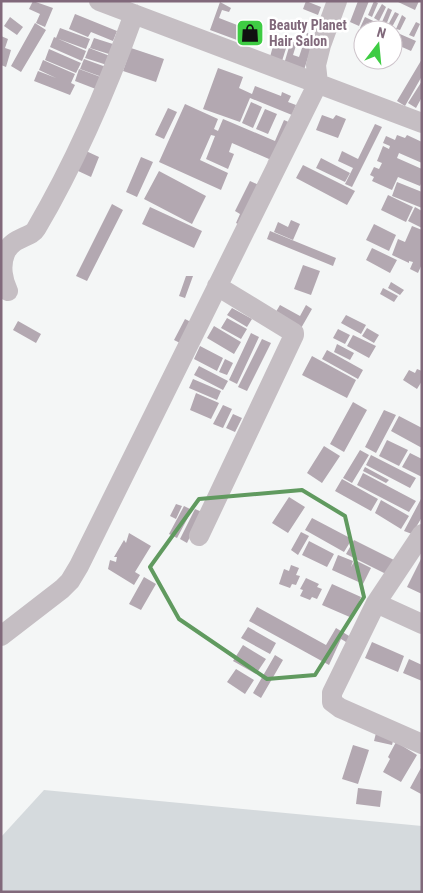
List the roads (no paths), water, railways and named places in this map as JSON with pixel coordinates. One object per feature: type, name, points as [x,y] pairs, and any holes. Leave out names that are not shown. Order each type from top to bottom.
[{"type":"street","points":[[99,1],[422,123]]},
{"type":"street","points":[[1,636],[54,597],[70,581],[92,541],[318,83],[316,65],[337,1]]},
{"type":"street","points":[[8,291],[2,269],[5,254],[12,243],[34,232],[90,126],[108,85],[134,14]]},
{"type":"street","points":[[199,536],[294,335],[294,333],[217,286]]},
{"type":"street","points":[[421,539],[376,603],[332,692],[332,702],[340,708],[422,744]]},
{"type":"street","points":[[376,603],[422,624]]},
{"type":"place","name":"Beauty Planet Hair Salon","points":[[250,33]]}]
